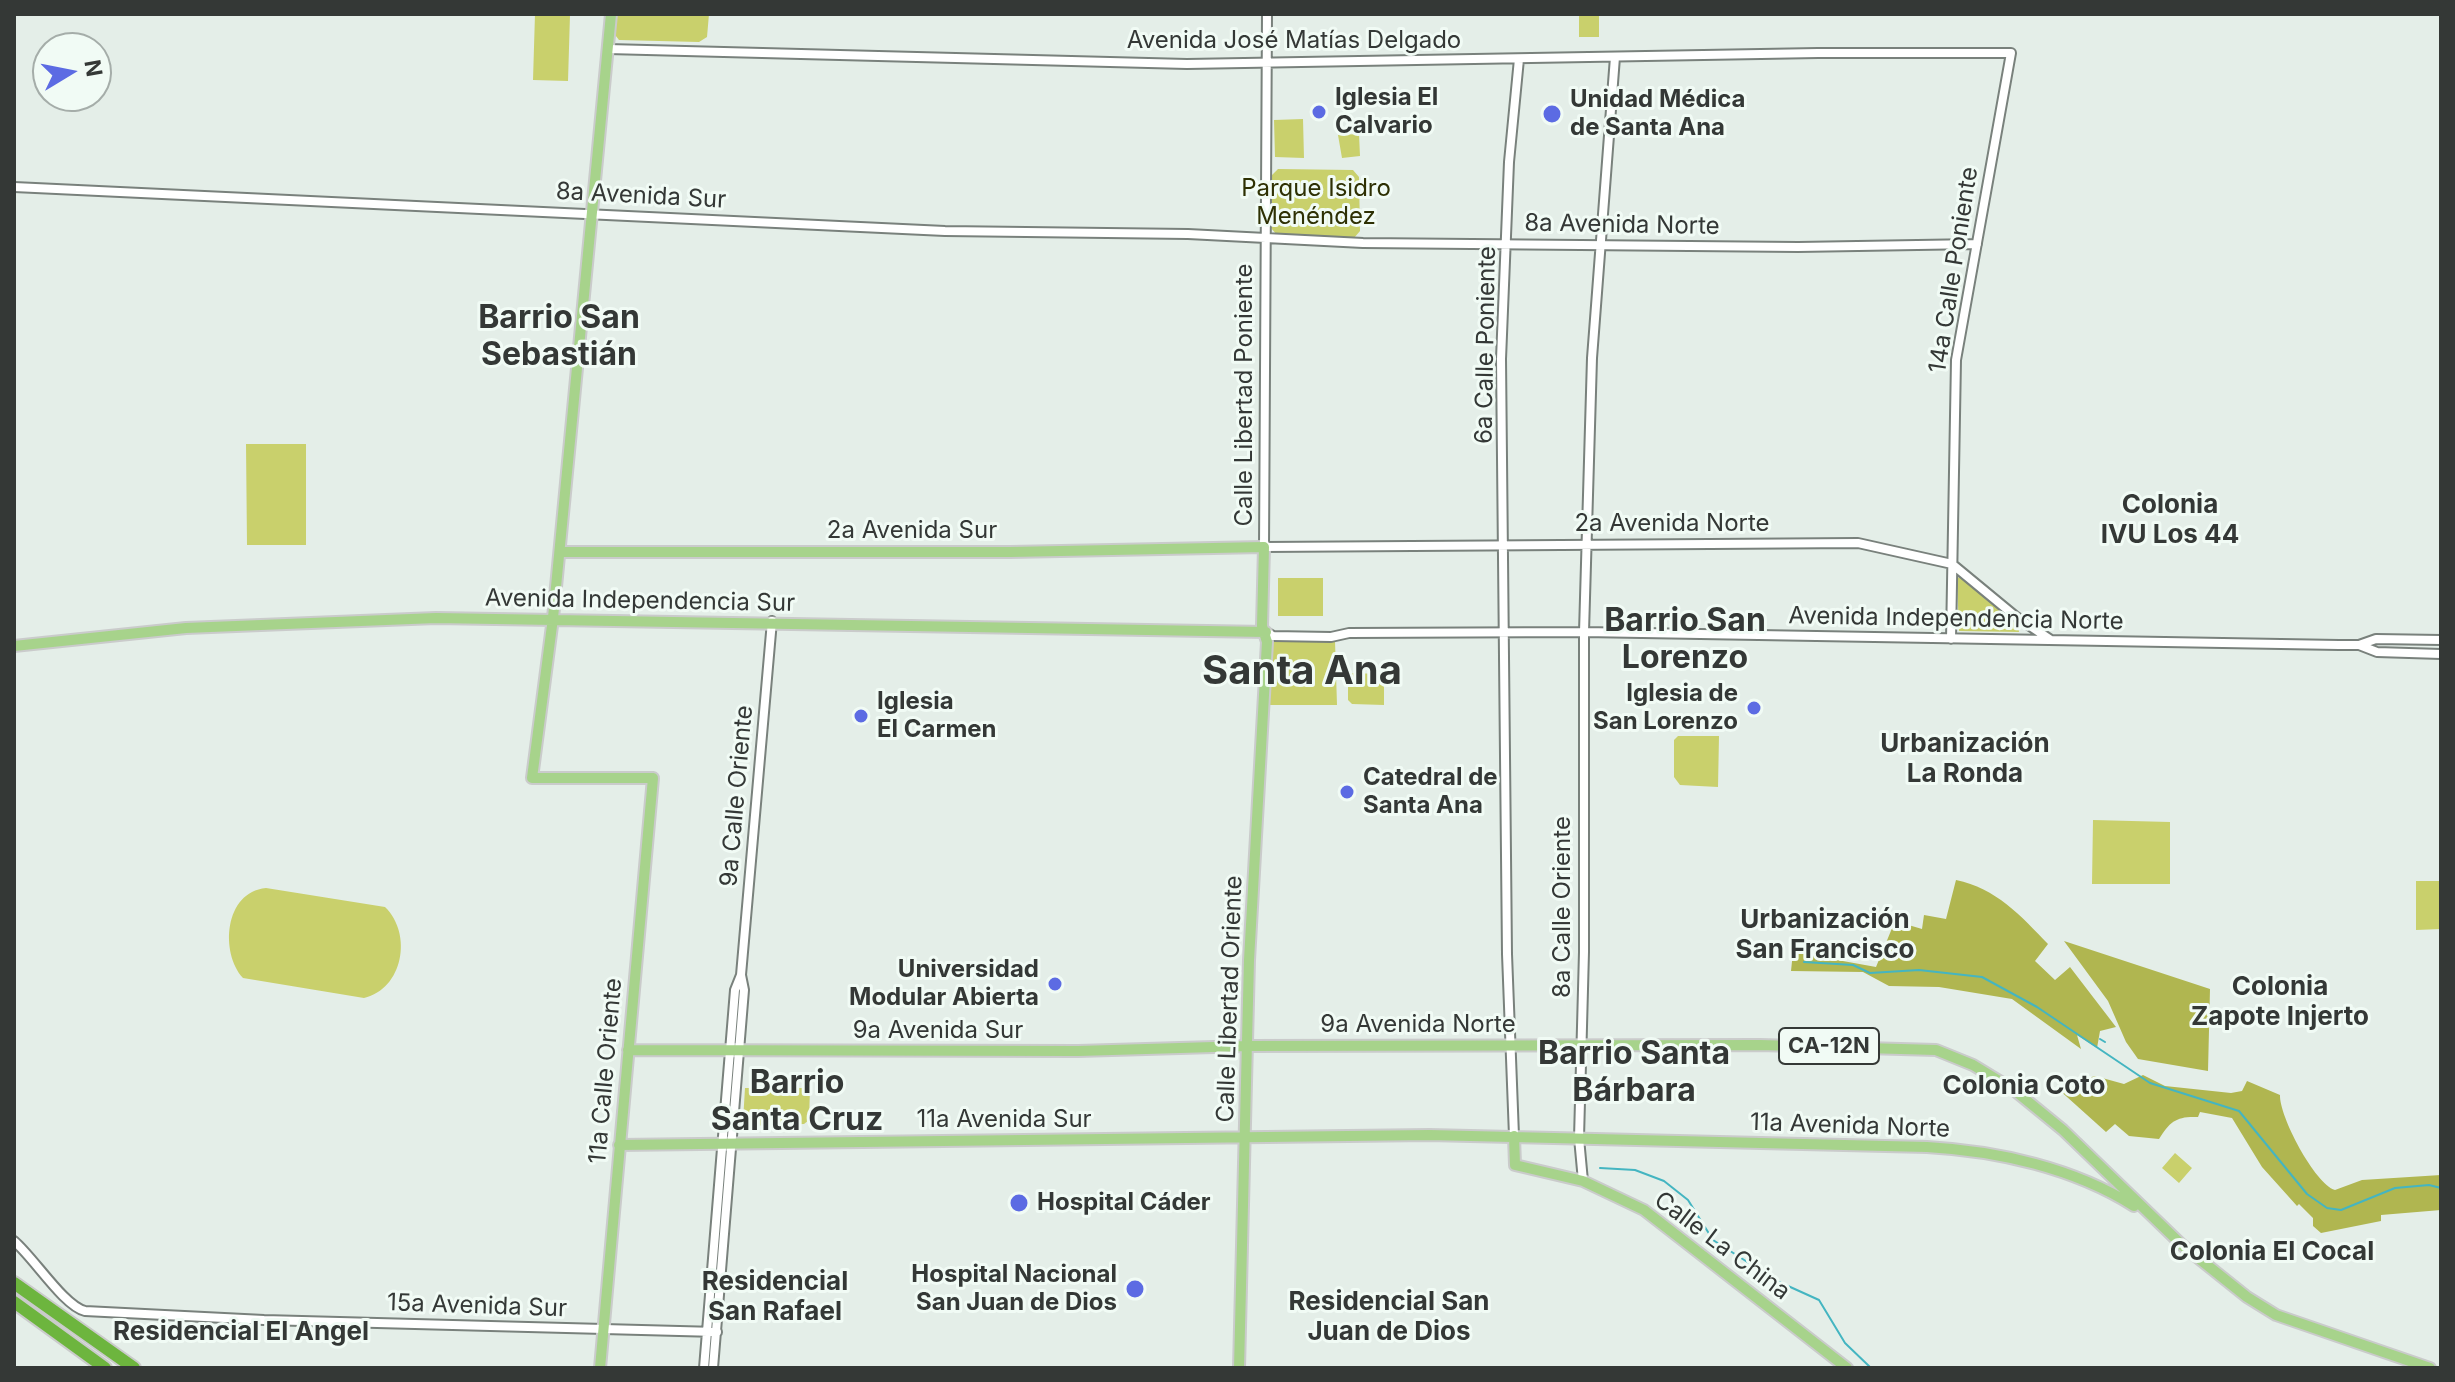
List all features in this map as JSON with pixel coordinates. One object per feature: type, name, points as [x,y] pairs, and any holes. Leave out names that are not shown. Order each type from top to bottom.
[{"type":"highway","points":[[14,1283],[134,1368]]},
{"type":"highway","points":[[27,1311],[38,1301]]},
{"type":"highway","points":[[14,1302],[105,1368]]},
{"type":"main road","points":[[553,618],[611,14]]},
{"type":"main road","name":"2a Avenida Sur","points":[[560,552],[1010,552],[1264,547]]},
{"type":"main road","name":"Calle Libertad Poniente","points":[[1264,547],[1262,626],[1266,632]]},
{"type":"main road","name":"Avenida Independencia Sur","points":[[14,646],[186,628],[436,618],[772,621],[1266,632]]},
{"type":"main road","name":"11a Calle Oriente","points":[[553,618],[532,778],[653,778],[600,1368]]},
{"type":"main road","name":"Calle Libertad Oriente","points":[[1239,1368],[1244,1139],[1266,632]]},
{"type":"main road","name":"9a Avenida Norte","points":[[1248,1046],[1760,1045],[1936,1050],[1999,1080],[2063,1130],[2152,1218]]},
{"type":"main road","name":"9a Avenida Sur","points":[[628,1050],[1078,1051],[1248,1046]]},
{"type":"main road","name":"11a Avenida Norte","points":[[1244,1139],[1514,1136],[1971,1151],[2087,1181],[2152,1218]]},
{"type":"main road","name":"Calle La China","points":[[1514,1136],[1515,1165],[1583,1181],[1644,1210],[1847,1368]]},
{"type":"main road","name":"11a Avenida Sur","points":[[619,1145],[1244,1139]]},
{"type":"main road","points":[[2087,1181],[2097,1174],[2098,1163]]},
{"type":"main road","points":[[2152,1218],[2247,1297],[2276,1315],[2430,1368]]},
{"type":"street","name":"Calle Libertad Poniente","points":[[1264,547],[1267,14]]},
{"type":"street","name":"Avenida José Matías Delgado","points":[[608,49],[1268,64],[1712,55],[2011,53]]},
{"type":"street","name":"14a Calle Poniente","points":[[1951,639],[1956,360],[2011,53]]},
{"type":"street","name":"8a Calle Oriente","points":[[1583,1181],[1579,1138],[1584,632],[1599,243],[1615,57]]},
{"type":"street","name":"6a Calle Poniente","points":[[1514,1136],[1501,359],[1509,162],[1519,59]]},
{"type":"street","name":"8a Avenida Sur","points":[[14,187],[945,231],[1266,238]]},
{"type":"street","name":"8a Avenida Norte","points":[[1266,238],[1391,244],[1977,244]]},
{"type":"street","name":"2a Avenida Norte","points":[[1264,547],[1858,543],[1952,564],[2015,616],[2051,640]]},
{"type":"street","name":"9a Calle Oriente","points":[[713,1368],[712,1332],[744,990],[741,975],[772,621]]},
{"type":"street","name":"Avenida Independencia Norte","points":[[1266,632],[1273,636],[1331,637],[1349,633],[1504,631],[2359,645],[2377,652],[2441,654]]},
{"type":"street","name":"Avenida Independencia Norte","points":[[2359,645],[2376,639],[2441,640]]},
{"type":"street","name":"15a Avenida Sur","points":[[14,1241],[48,1276],[69,1304],[93,1312],[712,1332]]},
{"type":"street","name":"9a Calle Oriente","points":[[704,1368],[712,1332]]},
{"type":"green space","points":[[535,14],[570,15],[568,81],[533,80]]},
{"type":"green space","points":[[614,14],[709,14],[707,37],[699,42],[619,40],[612,31]]},
{"type":"green space","points":[[1579,14],[1599,14],[1599,37],[1579,37]]},
{"type":"green space","points":[[1303,119],[1304,158],[1275,157],[1274,120]]},
{"type":"green space","points":[[1359,134],[1360,156],[1342,158],[1338,135]]},
{"type":"green space","name":"Parque Isidro Menéndez","points":[[1278,169],[1353,170],[1359,177],[1360,231],[1354,238],[1277,235],[1271,228],[1272,175]]},
{"type":"green space","points":[[246,444],[306,444],[306,545],[247,545]]},
{"type":"green space","points":[[1960,576],[2018,625],[2019,632],[1959,631],[1957,579]]},
{"type":"green space","points":[[1278,578],[1323,578],[1323,616],[1278,616]]},
{"type":"green space","points":[[1273,640],[1335,641],[1337,705],[1266,705]]},
{"type":"green space","points":[[1348,673],[1384,674],[1384,705],[1352,704],[1348,700]]},
{"type":"green space","points":[[1678,736],[1719,736],[1718,787],[1680,785],[1674,777],[1674,740]]},
{"type":"green space","points":[[2093,820],[2170,822],[2170,884],[2092,884]]},
{"type":"green space","points":[[1956,880],[1996,896],[2028,923],[2048,944],[2035,961],[2055,980],[2070,967],[2116,1027],[2100,1031],[2097,1048],[2077,1035],[2081,1049],[2012,999],[1939,987],[1889,986],[1863,972],[1791,971],[1793,952],[1876,967],[1895,921],[1922,929],[1924,915],[1946,919]]},
{"type":"green space","points":[[2416,881],[2441,881],[2441,929],[2416,930]]},
{"type":"green space","points":[[266,888],[385,907],[394,918],[401,945],[400,959],[388,984],[364,998],[243,978],[231,954],[230,925],[241,900],[252,892]]},
{"type":"green space","points":[[2064,941],[2210,989],[2208,1071],[2138,1059],[2126,1042],[2108,1001]]},
{"type":"green space","points":[[2143,1075],[2165,1086],[2231,1093],[2242,1091],[2247,1081],[2280,1095],[2292,1133],[2309,1163],[2327,1185],[2335,1190],[2362,1180],[2441,1175],[2441,1210],[2381,1215],[2381,1221],[2321,1233],[2313,1226],[2313,1218],[2299,1204],[2297,1206],[2262,1167],[2232,1118],[2200,1112],[2198,1117],[2175,1121],[2159,1139],[2129,1136],[2115,1124],[2106,1132],[2057,1088],[2095,1076],[2124,1084]]},
{"type":"green space","points":[[745,1088],[810,1088],[809,1120],[804,1124],[747,1126],[743,1121]]},
{"type":"green space","points":[[2175,1153],[2192,1168],[2179,1183],[2162,1168]]},
{"type":"waterway","points":[[1804,962],[1853,965],[1870,973],[1919,970],[1982,977],[2037,1007],[2150,1083],[2239,1111],[2307,1194],[2327,1208],[2341,1210],[2395,1188],[2429,1185],[2441,1188]]},
{"type":"waterway","points":[[2100,1039],[2105,1042]]},
{"type":"waterway","points":[[1600,1168],[1635,1170],[1664,1181],[1688,1200],[1713,1240],[1777,1281],[1819,1300],[1845,1343],[1871,1368]]},
{"type":"place","name":"Iglesia El Calvario","points":[[1319,112]]},
{"type":"place","name":"Unidad Médica de Santa Ana","points":[[1552,114]]},
{"type":"place","name":"Iglesia de San Lorenzo","points":[[1754,708]]},
{"type":"place","name":"Iglesia El Carmen","points":[[861,716]]},
{"type":"place","name":"Catedral de Santa Ana","points":[[1347,792]]},
{"type":"place","name":"Universidad Modular Abierta","points":[[1055,984]]},
{"type":"place","name":"Hospital Cáder","points":[[1019,1203]]},
{"type":"place","name":"Hospital Nacional San Juan de Dios","points":[[1135,1289]]},
{"type":"district","name":"Barrio San Sebastián","points":[[559,336]]},
{"type":"district","name":"Colonia IVU Los 44","points":[[2170,520]]},
{"type":"district","name":"Barrio San Lorenzo","points":[[1685,640]]},
{"type":"district","name":"Santa Ana","points":[[1302,672]]},
{"type":"district","name":"Urbanización La Ronda","points":[[1965,759]]},
{"type":"district","name":"Urbanización San Francisco","points":[[1825,935]]},
{"type":"district","name":"Colonia Zapote Injerto","points":[[2280,1002]]},
{"type":"district","name":"Barrio Santa Bárbara","points":[[1634,1072]]},
{"type":"district","name":"Colonia Coto","points":[[2024,1086]]},
{"type":"district","name":"Barrio Santa Cruz","points":[[797,1102]]},
{"type":"district","name":"Colonia El Cocal","points":[[2272,1252]]},
{"type":"district","name":"Residencial San Rafael","points":[[775,1297]]},
{"type":"district","name":"Residencial San Juan de Dios","points":[[1389,1317]]},
{"type":"district","name":"Residencial El Angel","points":[[241,1332]]}]
